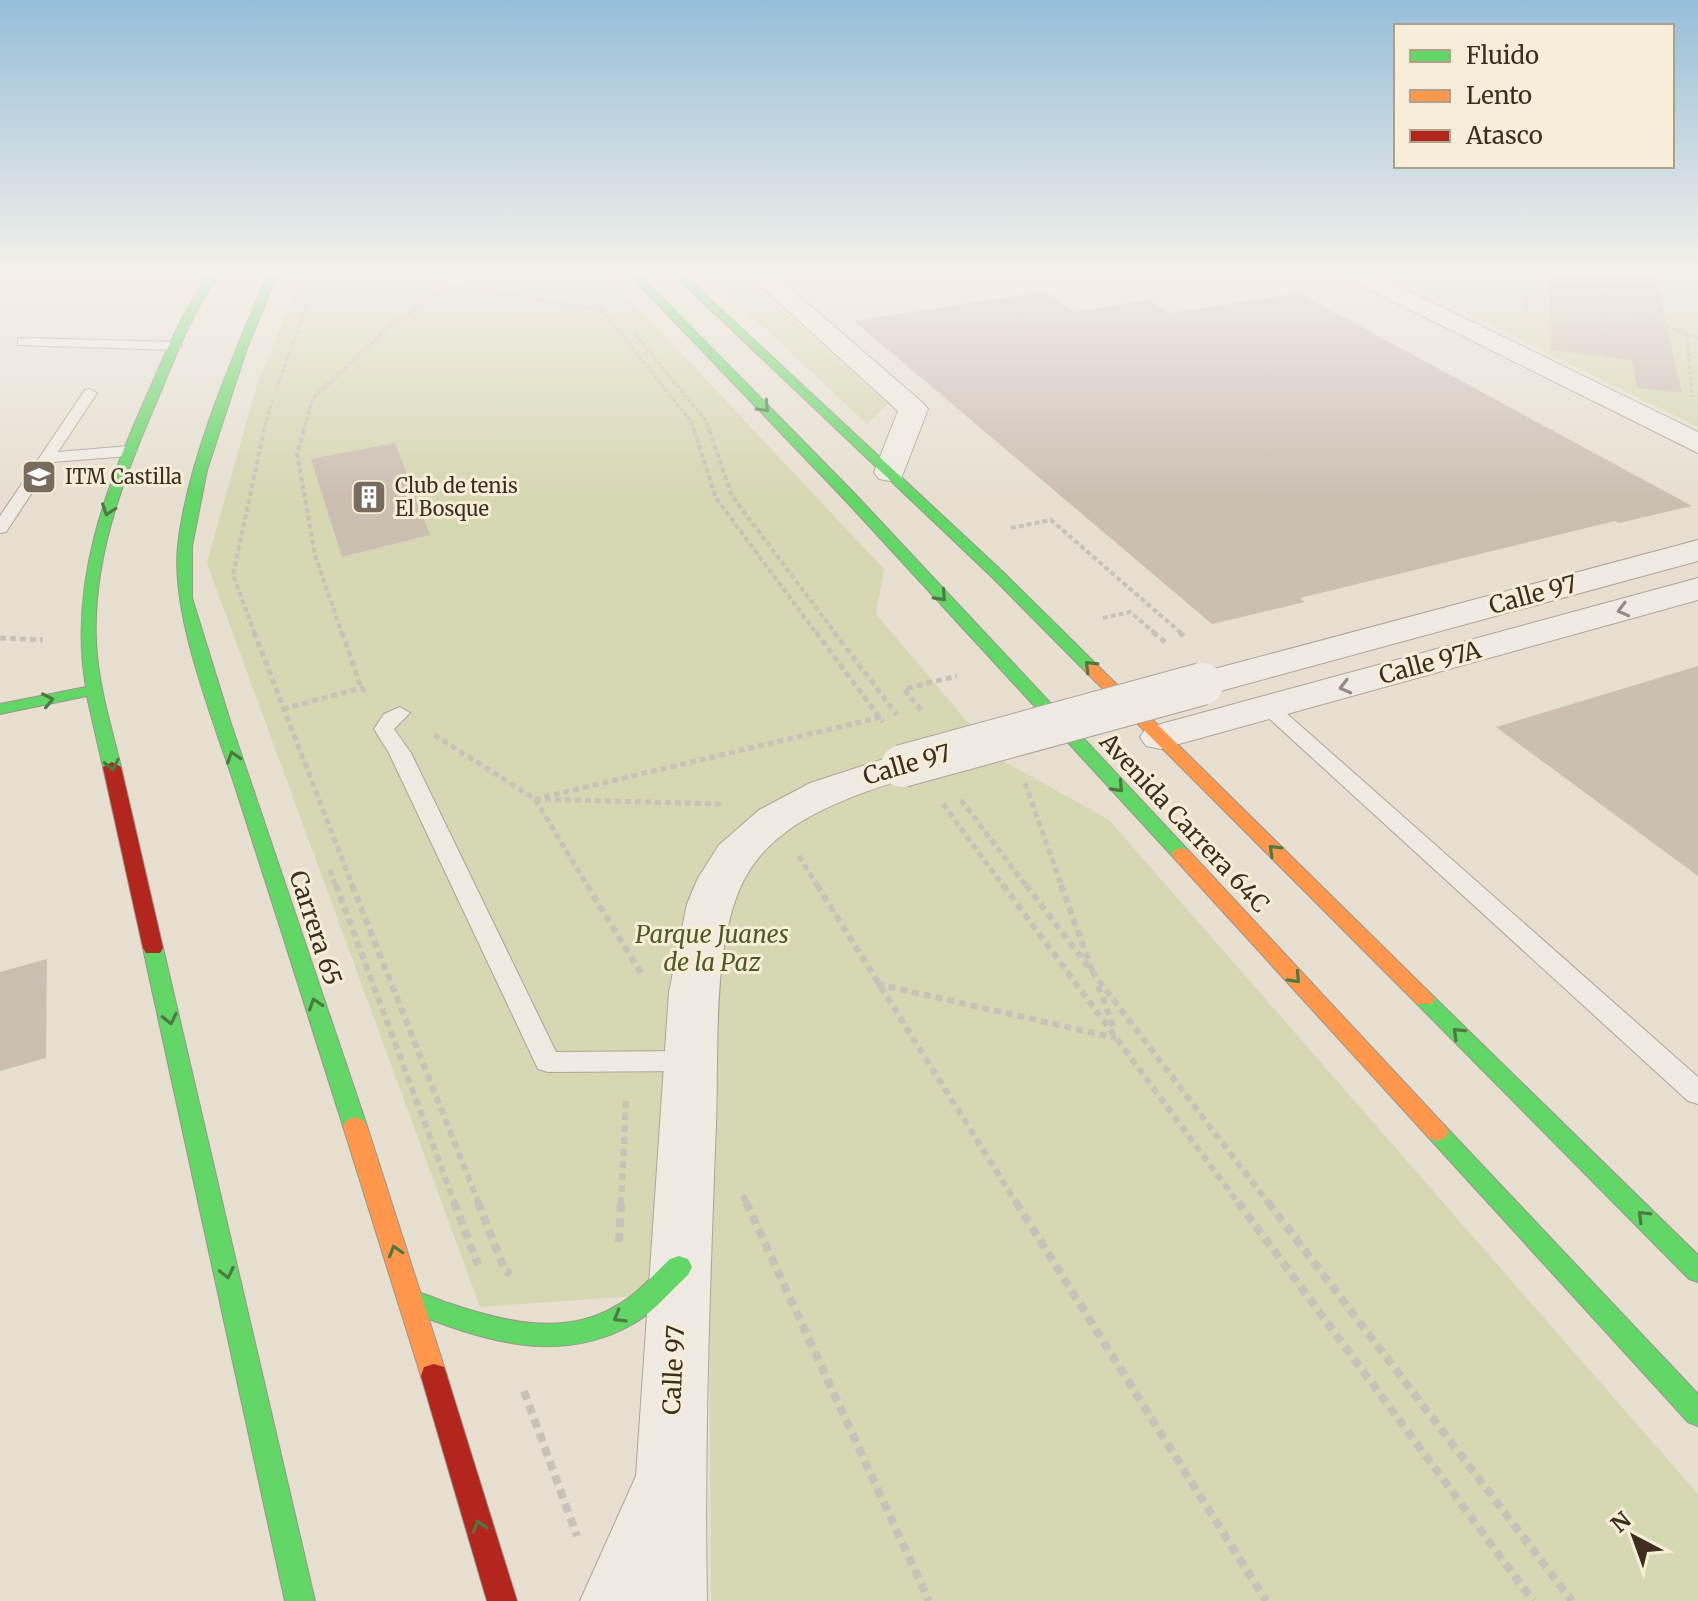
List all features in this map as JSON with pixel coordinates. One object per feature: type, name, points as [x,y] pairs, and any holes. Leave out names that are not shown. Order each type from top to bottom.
[{"type":"main road","points":[[175,346],[129,451],[103,525],[90,591],[88,642],[95,690],[300,1601]]},
{"type":"main road","name":"Carrera 65","points":[[242,346],[195,487],[183,558],[185,598],[411,1301],[502,1601]]},
{"type":"main road","name":"Avenida Carrera 64C","points":[[703,346],[850,497],[1698,1413]]},
{"type":"main road","name":"Avenida Carrera 64C","points":[[755,346],[998,575],[1698,1271]]},
{"type":"main road","points":[[0,709],[95,690]]},
{"type":"main road","points":[[411,1301],[503,1334],[550,1340],[590,1333],[625,1316],[679,1267]]},
{"type":"street","points":[[841,346],[913,409],[890,472]]},
{"type":"street","points":[[1501,346],[1696,443]]},
{"type":"street","name":"Calle 97","points":[[670,1601],[669,1469],[701,939],[722,876],[768,825],[800,804],[860,778],[904,746],[1216,681],[1698,550]]},
{"type":"street","name":"Calle 97A","points":[[1161,737],[1698,589]]},
{"type":"street","name":"Calle 97","points":[[617,1601],[643,1547],[669,1469]]},
{"type":"lane","points":[[164,346],[175,346]]},
{"type":"lane","points":[[0,528],[90,393]]},
{"type":"lane","points":[[48,458],[129,451]]},
{"type":"lane","points":[[1269,708],[1698,1093]]},
{"type":"lane","points":[[400,713],[391,718],[384,729],[400,753],[548,1062],[692,1061]]},
{"type":"path","points":[[270,381],[284,346]]},
{"type":"path","points":[[292,346],[258,451],[233,575],[505,1271],[517,1279]]},
{"type":"path","points":[[361,688],[315,555],[297,454],[313,398],[369,346]]},
{"type":"path","points":[[631,346],[692,423],[716,498]]},
{"type":"path","points":[[644,346],[706,421],[732,496],[896,714],[904,746]]},
{"type":"path","points":[[1606,346],[1606,398]]},
{"type":"path","points":[[1688,346],[1696,443]]},
{"type":"path","points":[[1010,529],[1051,520],[1216,681]]},
{"type":"path","points":[[1091,621],[1130,612],[1172,648]]},
{"type":"path","points":[[642,976],[535,799],[919,708]]},
{"type":"path","points":[[1024,779],[1117,1038],[1533,1601]]},
{"type":"path","points":[[953,789],[1572,1601]]},
{"type":"path","points":[[795,849],[1266,1601]]},
{"type":"path","points":[[326,861],[482,1278]]},
{"type":"path","points":[[877,984],[1117,1038]]},
{"type":"path","points":[[738,1184],[929,1601]]},
{"type":"path","points":[[518,1375],[578,1540]]},
{"type":"green space","name":"Parque Juanes de la Paz","points":[[273,346],[674,346],[884,569],[876,614],[998,758],[1109,820],[1698,1494],[1698,1601],[711,1601],[709,1291],[480,1307],[207,563],[257,384]]},
{"type":"green space","points":[[783,346],[822,346],[888,404],[867,424]]},
{"type":"green space","points":[[1532,346],[1698,346],[1698,427]]},
{"type":"building","points":[[883,346],[1396,346],[1692,506],[1619,523],[1615,521],[1300,598],[1305,602],[1212,624]]},
{"type":"building","points":[[1551,346],[1671,346],[1682,393],[1637,388],[1632,360],[1551,350]]},
{"type":"building","name":"Club de tenis El Bosque","points":[[395,443],[430,535],[342,557],[311,459]]},
{"type":"building","points":[[1698,666],[1698,876],[1496,727]]},
{"type":"building","points":[[47,959],[46,1058],[0,1071],[0,972]]},
{"type":"traffic: fast","points":[[112,767],[89,658],[88,607],[92,573],[120,474],[175,346]]},
{"type":"traffic: fast","points":[[243,346],[201,470],[185,546],[185,598],[223,724],[355,1126]]},
{"type":"traffic: fast","points":[[703,346],[850,497],[1181,854]]},
{"type":"traffic: fast","points":[[754,346],[998,575],[1091,668]]},
{"type":"traffic: fast","points":[[0,709],[95,690]]},
{"type":"traffic: fast","points":[[153,948],[300,1601]]},
{"type":"traffic: fast","points":[[1424,999],[1698,1271]]},
{"type":"traffic: fast","points":[[1437,1132],[1698,1413]]},
{"type":"traffic: fast","points":[[411,1301],[517,1334],[570,1335],[597,1328],[623,1316],[679,1267]]},
{"type":"traffic: slow","points":[[1091,668],[1424,999]]},
{"type":"traffic: slow","points":[[1181,854],[1437,1132]]},
{"type":"traffic: slow","points":[[355,1126],[434,1376]]},
{"type":"traffic: jam","points":[[112,767],[153,948]]},
{"type":"traffic: jam","points":[[434,1376],[502,1601]]},
{"type":"place","name":"ITM Castilla","points":[[39,477]]},
{"type":"place","name":"Club de tenis El Bosque","points":[[369,497]]}]
